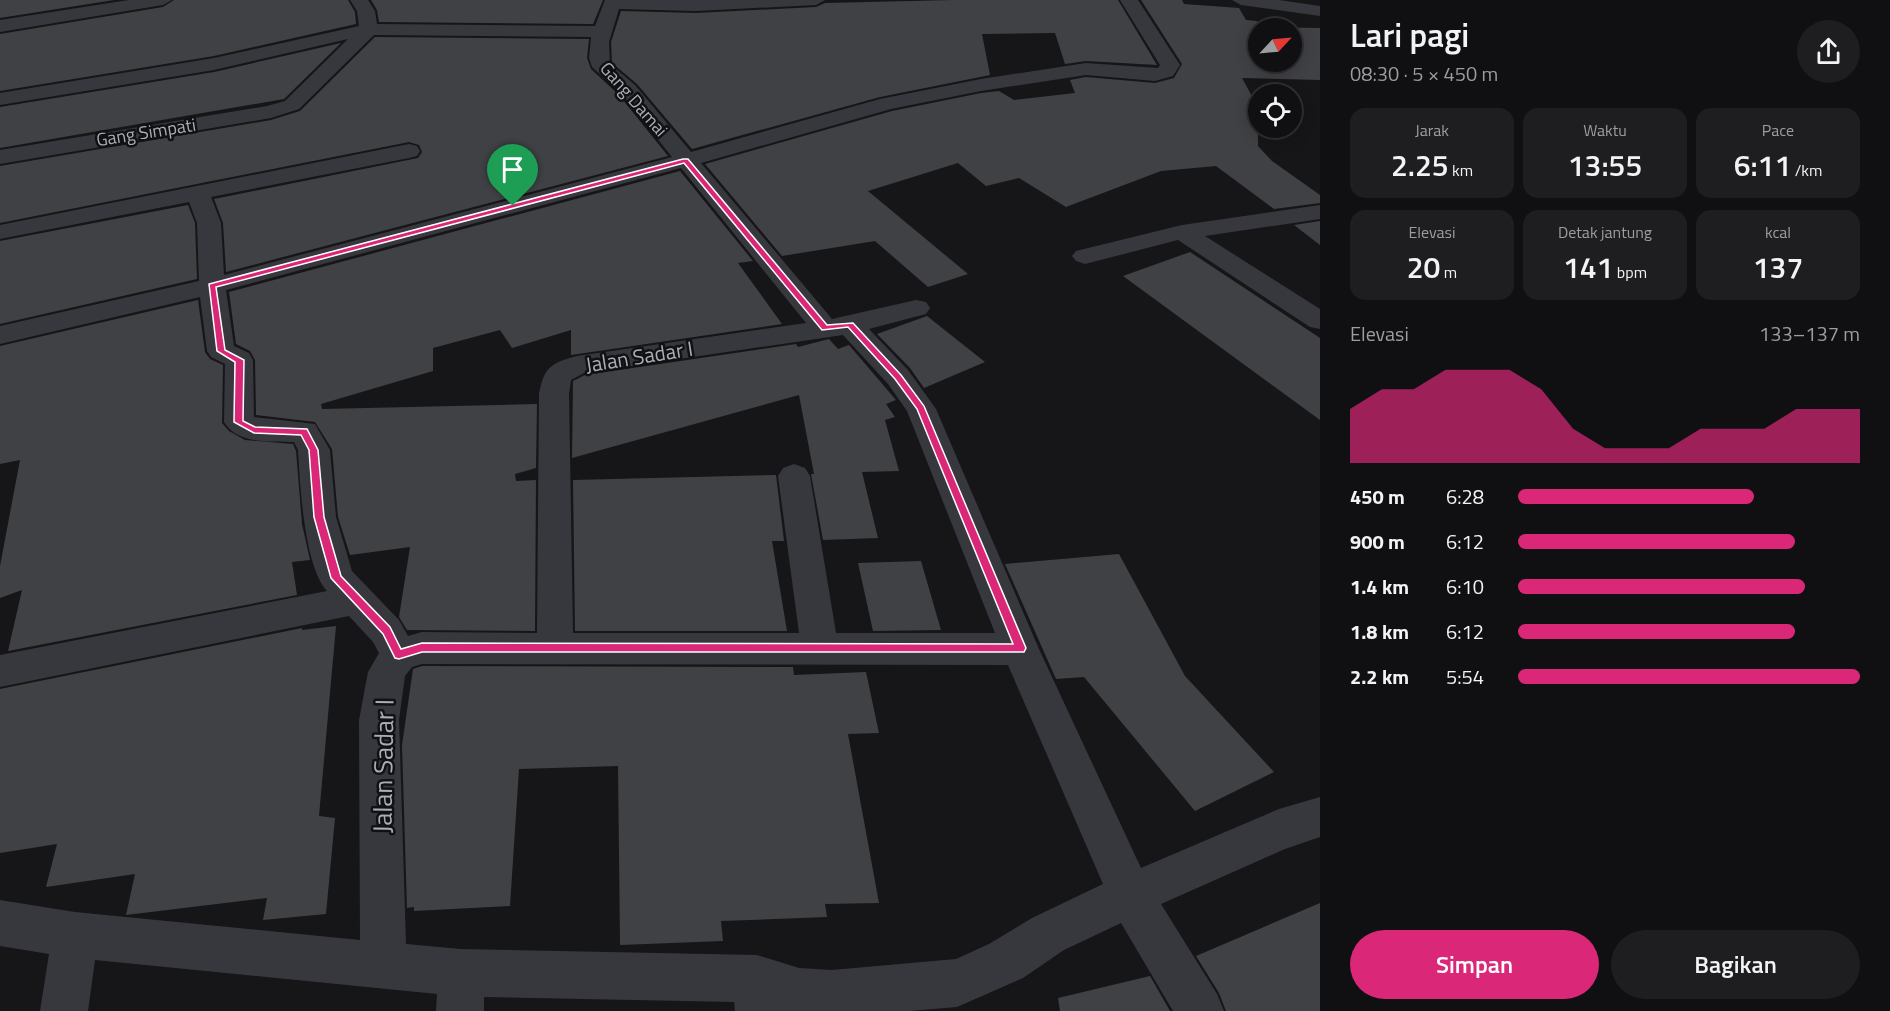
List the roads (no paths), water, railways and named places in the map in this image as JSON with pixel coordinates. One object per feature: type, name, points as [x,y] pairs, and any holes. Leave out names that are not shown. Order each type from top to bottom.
[{"type":"street","points":[[0,26],[163,0]]},
{"type":"street","points":[[359,0],[366,11],[369,29]]},
{"type":"street","points":[[613,2],[696,6],[816,0]]},
{"type":"street","points":[[0,335],[212,286],[686,160],[887,103],[981,85],[1086,69],[1155,75],[1166,72],[1170,65],[1129,0]]},
{"type":"street","points":[[1241,0],[1316,9]]},
{"type":"street","name":"Gang Damai","points":[[613,2],[602,32],[598,56],[600,66],[628,89],[686,160]]},
{"type":"street","points":[[0,99],[214,64],[369,29],[602,32]]},
{"type":"street","name":"Gang Simpati","points":[[0,157],[271,112],[292,105],[369,29]]},
{"type":"street","points":[[0,232],[409,151]]},
{"type":"street","points":[[686,160],[837,326],[898,377],[921,409],[1020,648],[1130,895],[1200,1011]]},
{"type":"street","points":[[197,192],[209,223],[212,286],[221,351],[240,360],[239,422],[254,430],[304,432],[314,450],[319,517],[336,578],[386,631],[399,655],[422,648],[820,650],[1020,648]]},
{"type":"street","points":[[1085,256],[1182,232],[1320,212]]},
{"type":"street","points":[[1182,232],[1320,321]]},
{"type":"street","name":"Jalan Sadar I","points":[[555,648],[554,394],[557,375],[577,364],[837,326],[916,308]]},
{"type":"street","points":[[794,476],[820,650]]},
{"type":"street","points":[[0,671],[357,600]]},
{"type":"street","name":"Jalan Sadar I","points":[[383,965],[379,720],[387,672],[399,655]]},
{"type":"street","points":[[0,923],[75,935],[383,965],[461,992],[758,995],[799,992],[832,994],[957,983],[1006,961],[1048,934],[1130,895],[1279,830],[1320,817]]},
{"type":"street","points":[[64,1011],[75,935]]}]
